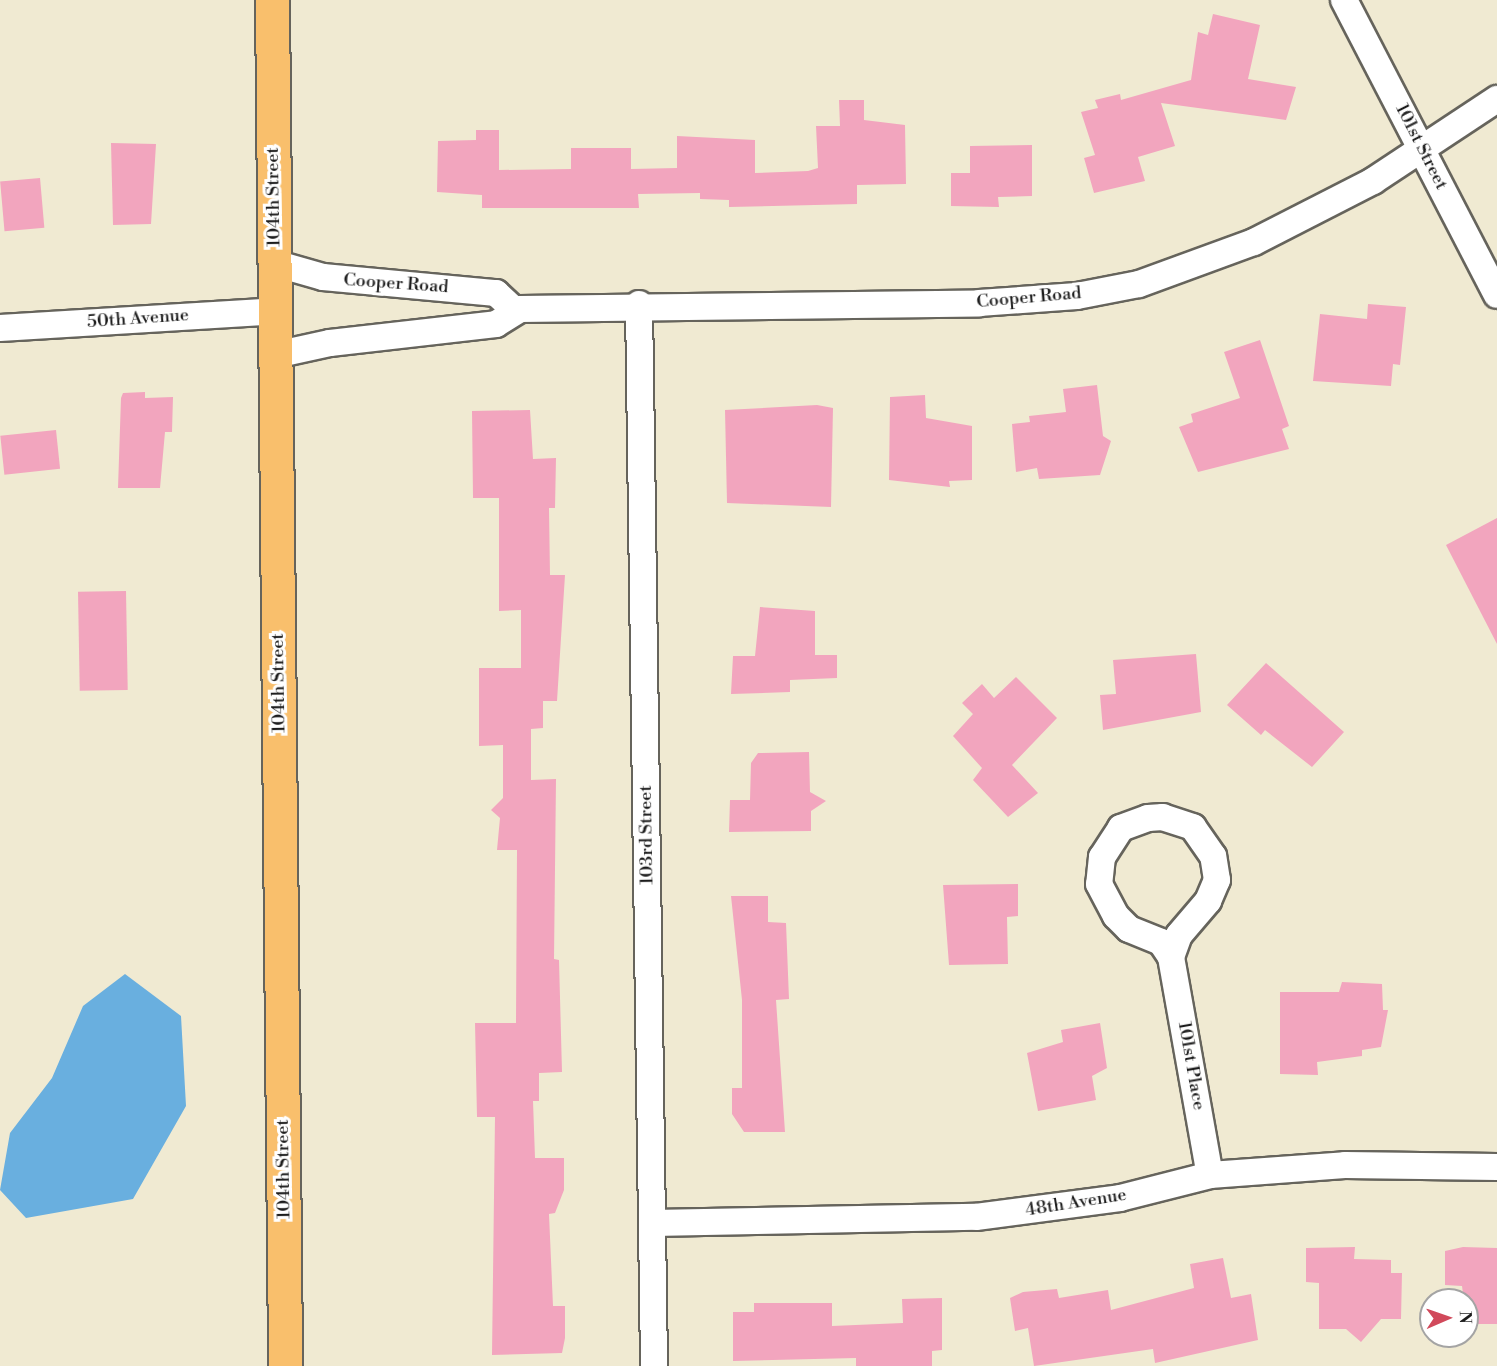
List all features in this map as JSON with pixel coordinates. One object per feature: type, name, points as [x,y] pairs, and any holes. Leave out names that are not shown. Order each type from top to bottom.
[{"type":"main road","name":"104th Street","points":[[272,0],[285,1366]]},
{"type":"street","name":"101st Street","points":[[1344,0],[1497,295]]},
{"type":"street","name":"Cooper Road","points":[[275,355],[330,343],[496,324],[514,310],[639,304],[962,303],[1077,296],[1139,284],[1243,246],[1422,150],[1497,99]]},
{"type":"street","name":"Cooper Road","points":[[274,263],[333,279],[496,293],[514,310]]},
{"type":"street","name":"103rd Street","points":[[639,304],[654,1366]]},
{"type":"street","name":"50th Avenue","points":[[0,328],[275,311]]},
{"type":"street","points":[[1163,817],[1193,827],[1213,856],[1213,891],[1179,935],[1171,957],[1161,942],[1129,929],[1116,916],[1099,884],[1102,857],[1121,828],[1148,818],[1163,817]]},
{"type":"street","name":"101st Place","points":[[1171,957],[1210,1175]]},
{"type":"street","name":"48th Avenue","points":[[653,1223],[976,1217],[1120,1198],[1210,1175],[1345,1165],[1497,1167]]},
{"type":"water","points":[[125,974],[181,1016],[186,1106],[133,1199],[26,1218],[0,1190],[10,1133],[52,1078],[83,1006]]},
{"type":"building","points":[[1213,14],[1260,25],[1248,79],[1296,87],[1286,120],[1161,103],[1175,146],[1138,157],[1145,181],[1094,193],[1084,158],[1095,155],[1081,112],[1098,108],[1095,100],[1120,94],[1121,100],[1191,80],[1198,32],[1208,35]]},
{"type":"building","points":[[839,100],[864,100],[864,120],[905,125],[906,184],[857,185],[857,204],[729,207],[729,200],[700,199],[700,193],[638,194],[639,208],[482,208],[482,195],[437,192],[438,141],[476,140],[476,130],[499,130],[499,170],[571,169],[571,148],[631,148],[631,169],[677,168],[677,136],[755,140],[755,173],[808,171],[818,168],[816,126],[840,126]]},
{"type":"building","points":[[111,143],[156,144],[151,224],[113,225]]},
{"type":"building","points":[[1032,145],[1032,196],[998,197],[999,207],[951,206],[951,173],[970,173],[970,146]]},
{"type":"building","points":[[40,178],[44,228],[5,231],[0,181]]},
{"type":"building","points":[[1368,304],[1406,307],[1400,365],[1393,364],[1391,386],[1313,381],[1320,314],[1367,319]]},
{"type":"building","points":[[1260,340],[1289,426],[1282,429],[1289,449],[1198,472],[1179,427],[1193,422],[1191,414],[1240,398],[1224,352]]},
{"type":"building","points":[[1097,385],[1103,436],[1111,441],[1100,475],[1039,479],[1037,468],[1016,472],[1012,424],[1030,422],[1029,416],[1066,412],[1063,389]]},
{"type":"building","points":[[145,392],[145,398],[173,397],[172,432],[165,432],[160,488],[118,488],[121,398],[123,393]]},
{"type":"building","points":[[925,395],[926,418],[972,426],[972,480],[949,481],[950,487],[889,480],[890,397]]},
{"type":"building","points":[[817,405],[833,408],[831,507],[727,503],[725,410]]},
{"type":"building","points":[[530,410],[533,459],[556,458],[555,508],[549,508],[550,575],[565,575],[557,701],[543,701],[543,728],[531,729],[531,780],[556,779],[554,959],[559,960],[562,1072],[539,1073],[539,1101],[533,1101],[535,1158],[564,1158],[564,1190],[555,1213],[549,1214],[553,1306],[565,1306],[565,1338],[562,1353],[492,1355],[495,1117],[477,1117],[475,1023],[516,1023],[517,850],[497,850],[500,818],[491,810],[503,798],[503,745],[479,746],[479,668],[521,668],[521,610],[499,611],[499,498],[473,498],[472,411]]},
{"type":"building","points":[[56,430],[60,469],[4,475],[0,436]]},
{"type":"building","points":[[1497,518],[1497,644],[1446,545]]},
{"type":"building","points":[[126,591],[128,690],[80,691],[78,592]]},
{"type":"building","points":[[760,607],[815,611],[815,655],[837,655],[837,678],[790,680],[790,692],[731,694],[733,656],[755,656]]},
{"type":"building","points":[[1196,654],[1201,712],[1103,730],[1100,695],[1116,694],[1113,660]]},
{"type":"building","points":[[1266,663],[1344,732],[1312,767],[1265,730],[1261,735],[1227,705]]},
{"type":"building","points":[[1016,677],[1057,718],[1012,765],[1038,793],[1008,817],[973,780],[982,768],[953,736],[973,714],[962,703],[982,684],[994,698]]},
{"type":"building","points":[[809,752],[810,792],[826,801],[811,811],[811,831],[729,832],[730,800],[750,800],[751,763],[758,753]]},
{"type":"building","points":[[1018,884],[1018,916],[1007,917],[1008,964],[949,965],[943,885]]},
{"type":"building","points":[[731,896],[768,896],[768,922],[786,923],[789,999],[776,1000],[785,1132],[744,1132],[732,1114],[732,1088],[742,1088],[742,1000]]},
{"type":"building","points":[[1342,982],[1382,984],[1383,1010],[1388,1010],[1381,1047],[1362,1050],[1362,1056],[1317,1062],[1318,1075],[1280,1074],[1280,992],[1339,992]]},
{"type":"building","points":[[1100,1023],[1107,1068],[1092,1076],[1096,1100],[1038,1111],[1027,1053],[1063,1042],[1061,1030]]},
{"type":"building","points":[[1355,1247],[1354,1259],[1391,1260],[1391,1273],[1402,1273],[1401,1319],[1381,1319],[1361,1342],[1346,1329],[1319,1329],[1319,1283],[1306,1282],[1306,1248]]},
{"type":"building","points":[[1463,1247],[1497,1248],[1497,1324],[1479,1324],[1479,1288],[1445,1285],[1445,1251]]},
{"type":"building","points":[[1223,1258],[1231,1298],[1251,1294],[1258,1340],[1155,1363],[1153,1349],[1034,1366],[1028,1328],[1015,1331],[1010,1298],[1023,1292],[1057,1289],[1059,1298],[1108,1290],[1111,1310],[1194,1288],[1190,1264]]},
{"type":"building","points":[[942,1298],[942,1350],[932,1351],[932,1366],[856,1366],[856,1358],[733,1361],[733,1312],[754,1312],[754,1303],[832,1303],[832,1326],[903,1323],[902,1299]]}]
